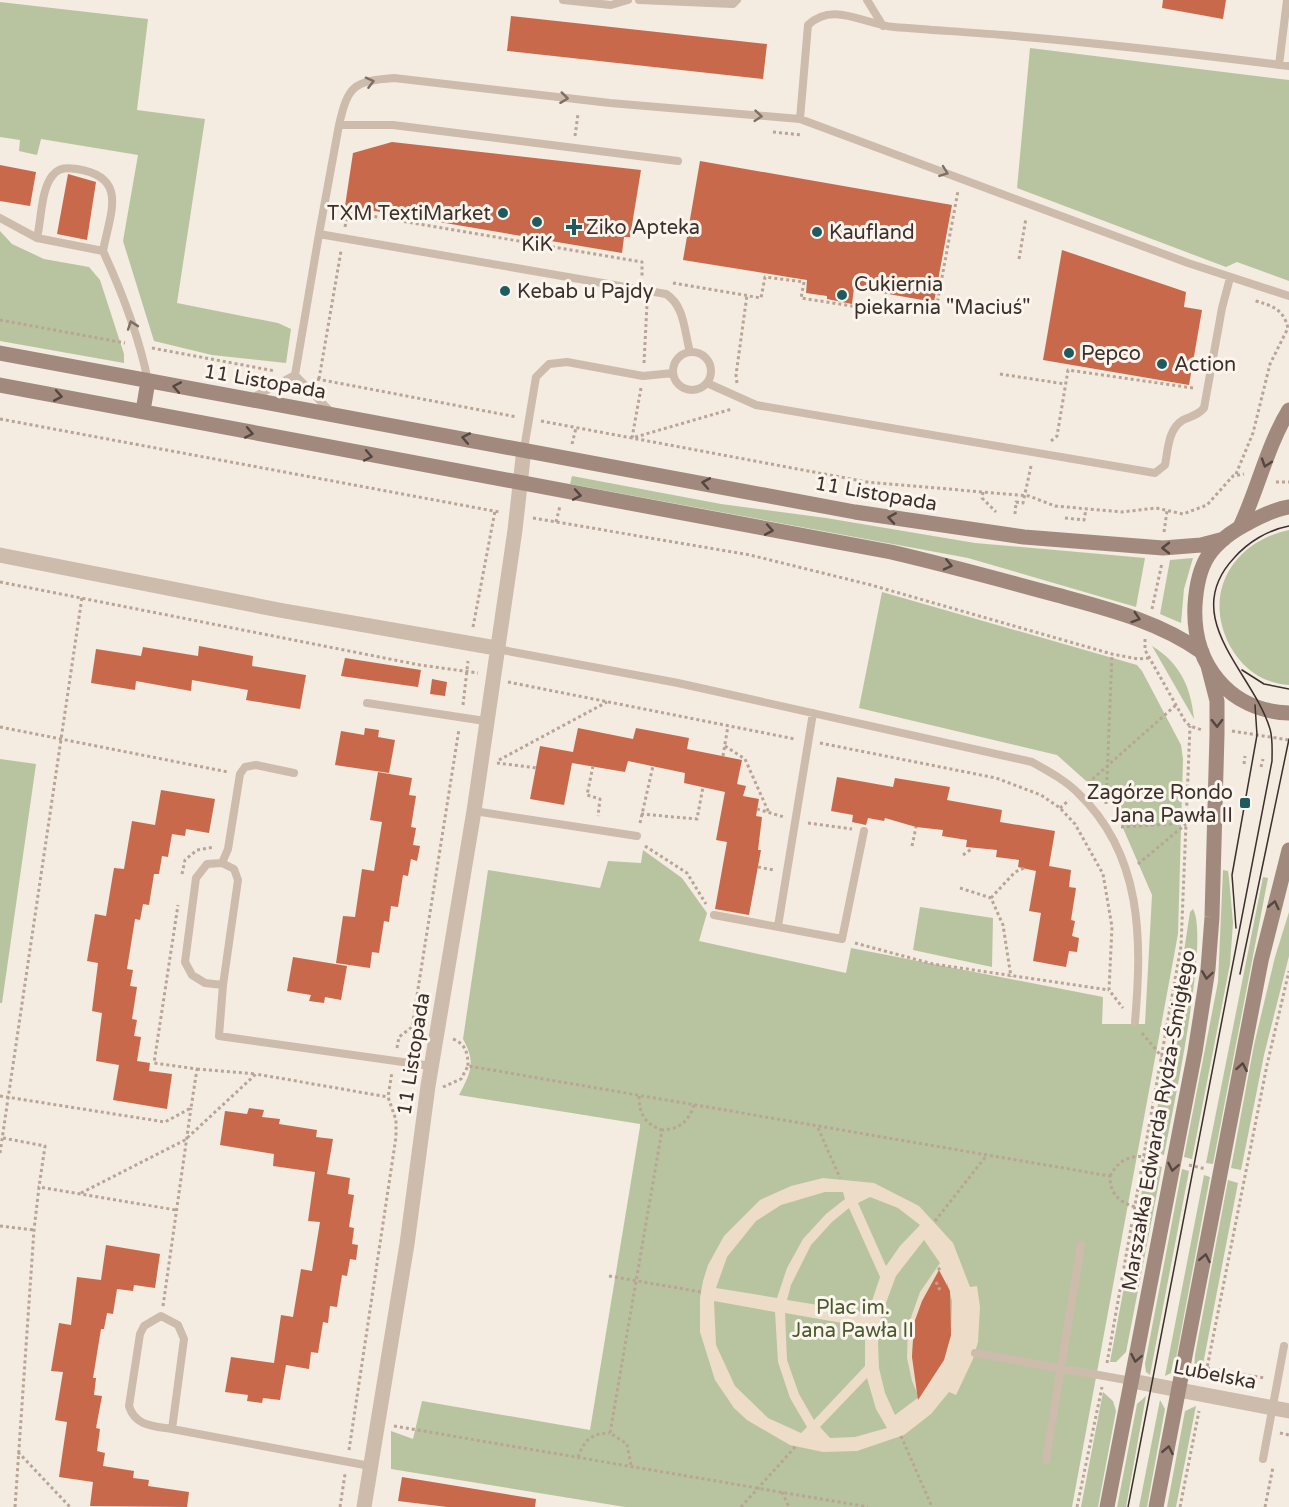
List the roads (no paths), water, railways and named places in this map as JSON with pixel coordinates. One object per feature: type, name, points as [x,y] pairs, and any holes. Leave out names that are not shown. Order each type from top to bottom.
[{"type":"main road","name":"11 Listopada","points":[[0,353],[855,512],[1024,537],[1163,548],[1201,545],[1224,539]]},
{"type":"main road","points":[[143,411],[148,381]]},
{"type":"main road","points":[[0,385],[879,550],[956,567],[1149,622],[1179,636],[1205,659],[1224,688],[1240,700],[1262,711],[1289,713]]},
{"type":"main road","points":[[1240,527],[1262,478],[1277,430],[1289,410]]},
{"type":"main road","points":[[1224,539],[1240,527],[1267,513],[1289,507]]},
{"type":"main road","name":"Marszałka Edwarda Rydza-Śmigłego","points":[[1107,1507],[1195,1052],[1212,917],[1217,701],[1195,614],[1200,577],[1207,558],[1224,539]]},
{"type":"main road","points":[[1156,1507],[1261,961],[1284,884],[1289,850]]},
{"type":"street","name":"11 Listopada","points":[[364,1507],[407,1244],[431,1066],[474,811],[524,449]]},
{"type":"street","points":[[0,555],[495,648]]},
{"type":"street","name":"Lubelska","points":[[1132,1381],[1282,1409]]},
{"type":"lane","points":[[563,0],[611,4],[628,0]]},
{"type":"lane","points":[[639,0],[733,4],[737,0]]},
{"type":"lane","points":[[867,0],[883,26]]},
{"type":"lane","points":[[1279,65],[1287,0]]},
{"type":"lane","points":[[800,119],[808,25],[817,16],[826,13],[839,14],[883,26],[1056,40],[1289,66]]},
{"type":"lane","points":[[295,375],[339,124],[346,97],[357,85],[371,80],[394,78],[610,103],[800,119],[1230,278],[1289,296]]},
{"type":"lane","points":[[339,124],[393,125],[678,161]]},
{"type":"lane","points":[[37,238],[48,182],[57,170],[65,167],[95,171],[106,179],[113,198],[103,251],[117,281],[148,381]]},
{"type":"lane","points":[[0,218],[37,238],[103,251]]},
{"type":"lane","points":[[319,234],[666,294],[675,300],[690,352]]},
{"type":"lane","points":[[707,383],[756,405],[1155,473],[1166,465],[1172,432],[1180,422],[1198,415],[1204,408],[1230,278]]},
{"type":"lane","points":[[690,352],[697,352],[709,361],[711,368],[707,383],[694,390],[687,389],[675,381],[673,373],[677,359],[690,352]]},
{"type":"lane","points":[[524,449],[527,419],[536,377],[549,364],[567,362],[643,376],[673,373]]},
{"type":"lane","points":[[247,400],[295,375]]},
{"type":"lane","points":[[295,375],[333,414]]},
{"type":"lane","points":[[495,648],[678,683],[1032,762],[1078,792],[1097,814],[1123,860],[1140,938],[1135,1022]]},
{"type":"lane","points":[[368,703],[485,721]]},
{"type":"lane","points":[[778,926],[813,713]]},
{"type":"lane","points":[[222,863],[228,849],[240,774],[245,767],[256,765],[294,772]]},
{"type":"lane","points":[[474,811],[638,836]]},
{"type":"lane","points":[[714,915],[842,939],[864,831]]},
{"type":"lane","points":[[223,985],[205,983],[192,975],[185,962],[196,878],[207,864],[222,863],[234,869],[238,880],[223,985],[219,1036],[431,1066]]},
{"type":"lane","points":[[1046,1460],[1082,1245]]},
{"type":"lane","points":[[172,1429],[184,1339],[178,1325],[161,1316],[144,1326],[140,1334],[129,1406],[132,1415],[139,1422],[172,1429],[370,1466]]},
{"type":"lane","points":[[1263,1459],[1282,1409],[1278,1383],[1284,1346]]},
{"type":"lane","points":[[975,1353],[1132,1381]]},
{"type":"tram line","points":[[1128,1507],[1272,761],[1270,729],[1261,708],[1225,645],[1216,623],[1214,602],[1219,580],[1234,558],[1252,542],[1289,526]]},
{"type":"tram line","points":[[1242,670],[1264,684],[1289,689]]},
{"type":"tram line","points":[[1236,928],[1232,875],[1257,735],[1255,705]]},
{"type":"tram line","points":[[1240,974],[1289,739]]},
{"type":"place","name":"TXM TextiMarket","points":[[503,213]]},
{"type":"place","name":"KiK","points":[[537,222]]},
{"type":"place","name":"Ziko Apteka","points":[[574,227]]},
{"type":"place","name":"Kaufland","points":[[817,232]]},
{"type":"place","name":"Kebab u Pajdy","points":[[505,291]]},
{"type":"place","name":"Cukiernia piekarnia \"Maciuś\"","points":[[842,295]]},
{"type":"place","name":"Pepco","points":[[1069,353]]},
{"type":"place","name":"Action","points":[[1162,364]]},
{"type":"place","name":"Zagórze Rondo Jana Pawła II","points":[[1245,803]]},
{"type":"park label","name":"Plac im. Jana Pawła II","points":[[853,1318]]}]
